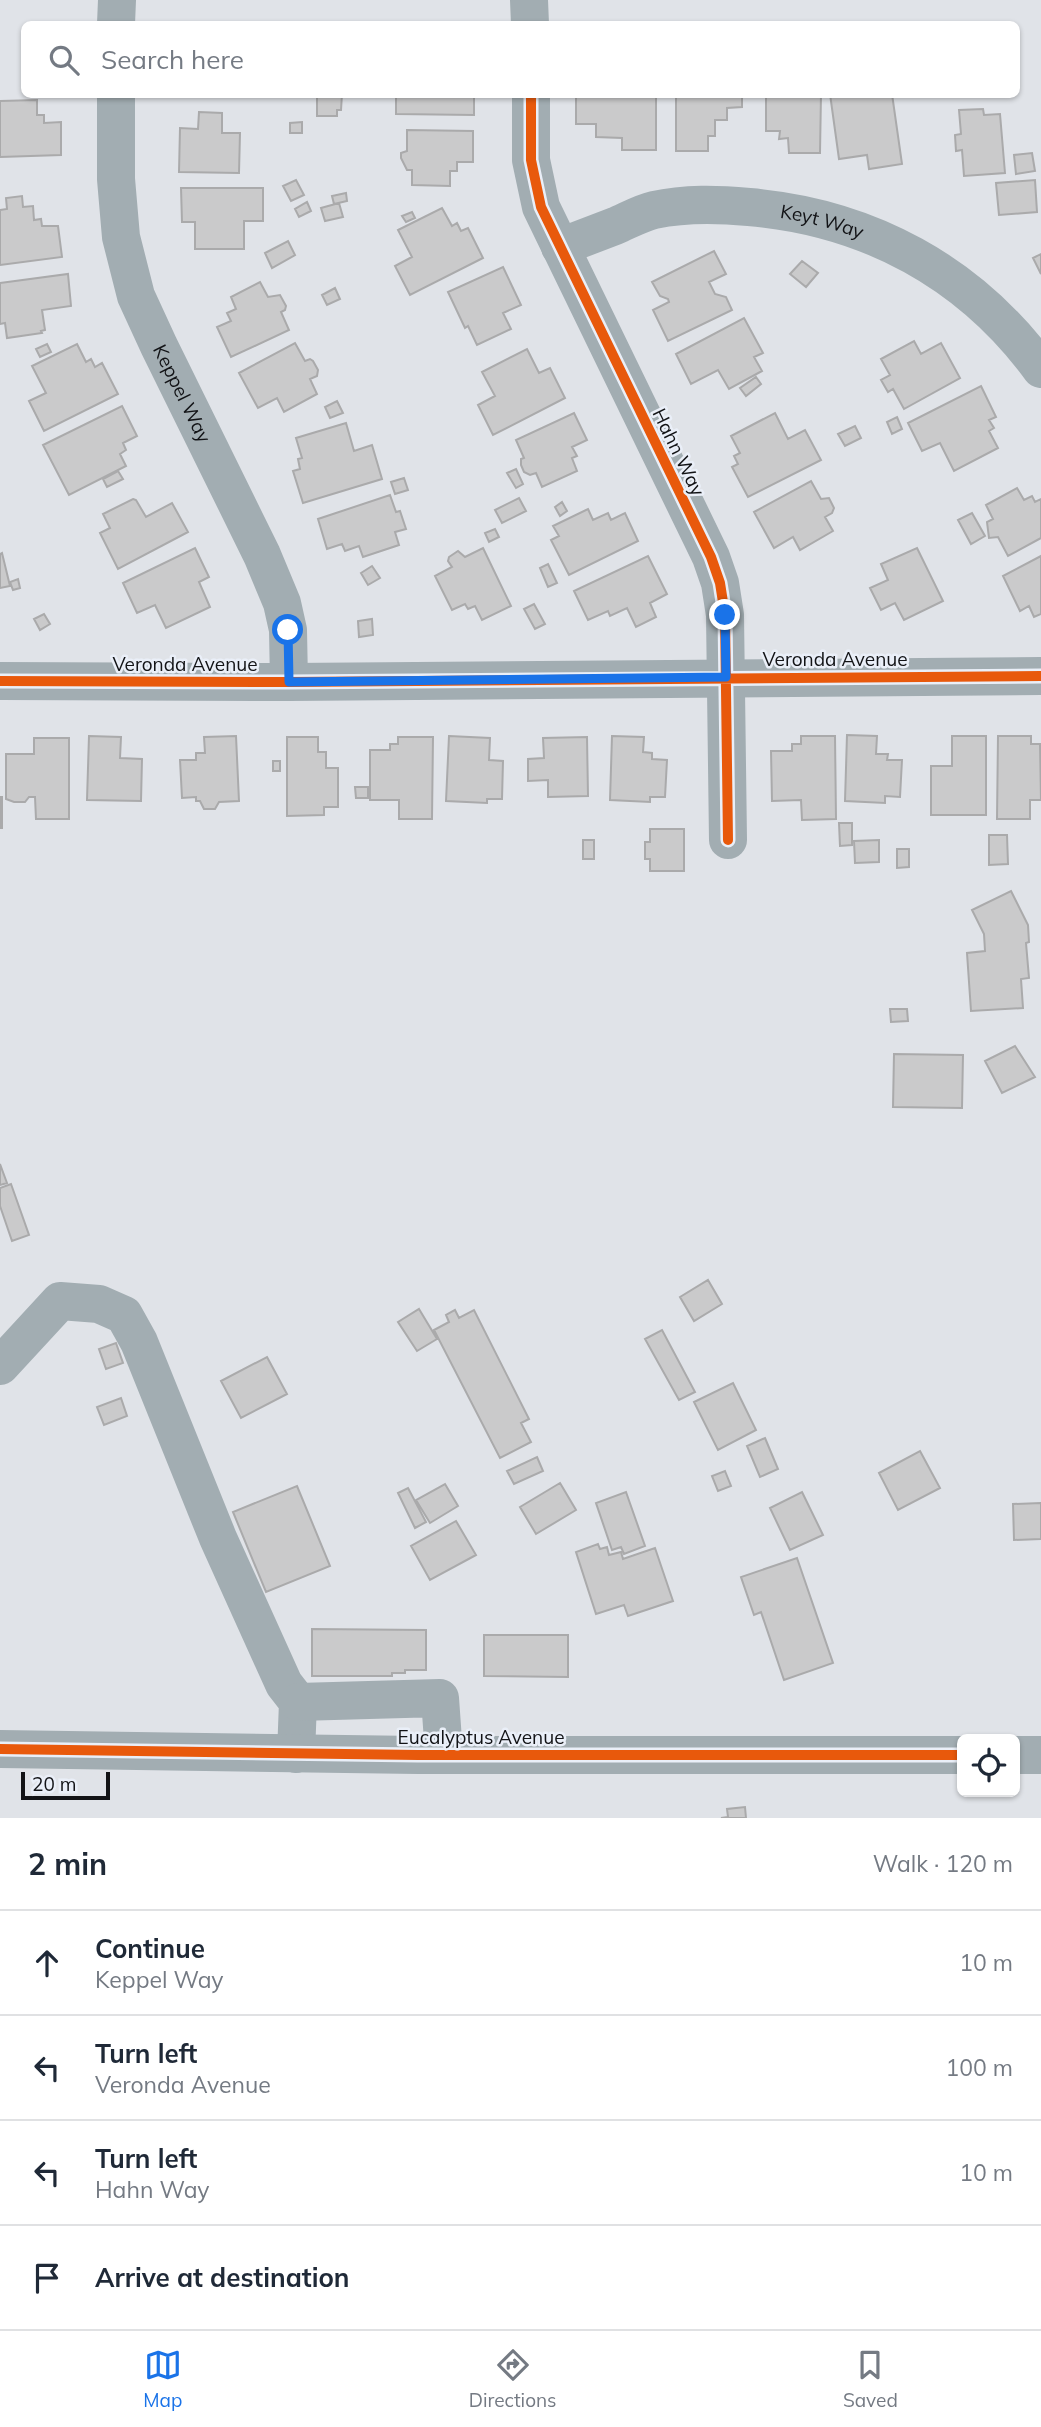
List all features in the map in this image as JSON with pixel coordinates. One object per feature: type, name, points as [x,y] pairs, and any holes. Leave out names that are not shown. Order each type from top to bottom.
[{"type":"street","points":[[117,0],[117,21]]},
{"type":"street","points":[[529,0],[530,21]]},
{"type":"street","name":"Keppel Way","points":[[116,98],[116,179],[121,237],[136,296],[262,555],[282,603],[288,630],[289,682]]},
{"type":"street","name":"Hahn Way","points":[[531,98],[531,160],[541,207],[711,557],[720,583],[725,615],[728,840]]},
{"type":"street","name":"Keyt Way","points":[[560,247],[651,211],[697,204],[784,209],[825,219],[888,241],[964,287],[1016,337],[1041,369]]},
{"type":"street","name":"Veronda Avenue","points":[[0,681],[289,682],[1041,676]]},
{"type":"street","points":[[0,1366],[60,1301],[99,1304],[124,1315],[139,1342],[218,1538],[284,1684],[298,1702],[296,1754]]},
{"type":"street","points":[[298,1702],[440,1698],[444,1755]]},
{"type":"street","name":"Eucalyptus Avenue","points":[[0,1749],[444,1755],[957,1755]]},
{"type":"street","points":[[1020,1755],[1041,1755]]},
{"type":"building","points":[[317,98],[342,98],[341,110],[337,110],[337,116],[317,116]]},
{"type":"building","points":[[396,98],[474,98],[474,115],[396,114]]},
{"type":"building","points":[[576,98],[656,98],[656,150],[622,150],[622,138],[596,137],[596,124],[576,124]]},
{"type":"building","points":[[676,98],[742,98],[742,107],[727,108],[727,120],[715,120],[715,136],[708,136],[708,151],[676,151]]},
{"type":"building","points":[[766,98],[821,98],[820,153],[789,153],[788,138],[779,139],[780,131],[766,131]]},
{"type":"building","points":[[831,98],[893,98],[902,164],[869,169],[867,155],[839,159]]},
{"type":"building","points":[[37,100],[37,115],[44,115],[44,123],[61,122],[61,155],[0,157],[0,101]]},
{"type":"building","points":[[983,109],[984,115],[1000,114],[1005,173],[964,176],[962,150],[956,151],[955,135],[961,134],[959,110]]},
{"type":"building","points":[[199,112],[222,113],[222,133],[240,133],[239,173],[179,172],[180,128],[198,129]]},
{"type":"building","points":[[302,122],[302,133],[290,133],[290,123]]},
{"type":"building","points":[[407,130],[473,131],[473,162],[457,162],[457,171],[450,171],[450,186],[412,185],[412,170],[407,170],[401,158],[401,153],[407,151]]},
{"type":"building","points":[[1032,153],[1035,171],[1016,174],[1014,155]]},
{"type":"building","points":[[296,180],[304,195],[291,201],[283,186]]},
{"type":"building","points":[[1035,180],[1037,212],[999,215],[996,183]]},
{"type":"building","points":[[181,188],[263,188],[263,221],[244,221],[244,249],[195,249],[195,222],[182,222]]},
{"type":"building","points":[[346,193],[347,201],[334,204],[332,196]]},
{"type":"building","points":[[22,196],[23,207],[33,206],[34,220],[41,219],[42,226],[58,226],[62,257],[0,265],[0,210],[7,209],[6,198]]},
{"type":"building","points":[[307,202],[311,211],[299,217],[295,209]]},
{"type":"building","points":[[339,203],[343,217],[325,221],[321,208]]},
{"type":"building","points":[[442,208],[452,226],[457,223],[461,231],[468,228],[483,258],[410,295],[395,266],[412,257],[398,230]]},
{"type":"building","points":[[412,212],[415,218],[406,222],[402,216]]},
{"type":"building","points":[[288,241],[295,255],[272,268],[265,253]]},
{"type":"building","points":[[714,251],[726,274],[709,282],[715,294],[726,297],[732,310],[668,341],[653,310],[669,302],[660,296],[652,282]]},
{"type":"building","points":[[1041,254],[1041,274],[1033,258]]},
{"type":"building","points":[[802,261],[818,273],[806,287],[790,274]]},
{"type":"building","points":[[503,267],[521,305],[503,313],[511,329],[477,345],[468,326],[465,328],[448,292]]},
{"type":"building","points":[[68,274],[71,306],[42,310],[45,330],[41,331],[42,333],[7,338],[5,323],[0,324],[0,283]]},
{"type":"building","points":[[260,282],[268,297],[280,295],[286,306],[281,312],[289,330],[231,357],[217,327],[231,321],[227,313],[236,309],[231,297]]},
{"type":"building","points":[[335,288],[340,299],[327,305],[322,295]]},
{"type":"building","points":[[744,318],[763,353],[754,357],[762,371],[729,389],[718,370],[691,384],[676,354]]},
{"type":"building","points":[[914,341],[921,354],[941,343],[960,378],[904,409],[893,389],[888,392],[881,380],[890,375],[881,359]]},
{"type":"building","points":[[295,343],[305,361],[313,361],[318,370],[317,376],[310,379],[317,394],[284,412],[277,398],[258,408],[239,373]]},
{"type":"building","points":[[47,344],[51,352],[40,357],[36,349]]},
{"type":"building","points":[[77,344],[86,362],[91,359],[95,367],[102,363],[118,394],[44,431],[29,401],[46,393],[32,366]]},
{"type":"building","points":[[527,349],[539,373],[550,368],[565,398],[493,435],[478,405],[495,396],[482,372]]},
{"type":"building","points":[[756,377],[761,384],[746,396],[740,388]]},
{"type":"building","points":[[981,386],[996,417],[989,420],[994,428],[989,431],[998,448],[954,471],[940,443],[922,451],[908,423]]},
{"type":"building","points":[[337,401],[343,413],[330,418],[325,407]]},
{"type":"building","points":[[122,406],[137,436],[123,443],[126,450],[120,454],[126,466],[69,495],[43,445]]},
{"type":"building","points":[[574,413],[587,440],[572,447],[577,456],[572,458],[577,471],[542,487],[536,473],[530,475],[524,472],[521,459],[524,458],[516,440]]},
{"type":"building","points":[[775,413],[788,439],[805,430],[821,460],[748,497],[732,467],[738,464],[734,456],[740,453],[731,436]]},
{"type":"building","points":[[897,417],[902,429],[892,434],[887,422]]},
{"type":"building","points":[[346,423],[354,451],[372,445],[382,479],[303,503],[293,471],[300,469],[298,459],[302,458],[296,438]]},
{"type":"building","points":[[855,426],[861,438],[845,446],[838,434]]},
{"type":"building","points":[[516,469],[523,484],[516,488],[507,473]]},
{"type":"building","points":[[118,471],[123,479],[107,487],[103,479]]},
{"type":"building","points":[[404,478],[408,490],[395,494],[391,482]]},
{"type":"building","points":[[811,481],[821,499],[829,498],[834,508],[832,513],[825,517],[833,531],[800,550],[793,537],[774,548],[754,512]]},
{"type":"building","points":[[1017,488],[1024,500],[1032,496],[1035,502],[1041,499],[1041,538],[1008,556],[998,537],[989,538],[987,522],[993,519],[986,505]]},
{"type":"building","points":[[390,495],[396,512],[400,511],[406,529],[395,532],[399,545],[363,557],[359,546],[345,551],[342,544],[327,549],[318,519]]},
{"type":"building","points":[[519,498],[526,511],[502,523],[495,510]]},
{"type":"building","points":[[133,499],[146,517],[172,503],[188,532],[118,569],[100,533],[110,528],[103,514]]},
{"type":"building","points":[[562,502],[567,511],[560,516],[555,507]]},
{"type":"building","points":[[588,509],[593,520],[608,513],[611,520],[625,513],[638,541],[569,575],[551,540],[559,536],[553,526]]},
{"type":"building","points":[[972,513],[985,536],[971,544],[958,520]]},
{"type":"building","points":[[495,529],[499,537],[489,542],[485,533]]},
{"type":"building","points":[[195,548],[209,577],[199,582],[210,607],[166,628],[155,605],[137,613],[123,583]]},
{"type":"building","points":[[483,548],[511,606],[482,620],[475,606],[468,609],[465,604],[452,610],[435,576],[452,567],[448,561],[449,557],[458,551],[465,557]]},
{"type":"building","points":[[917,548],[943,601],[904,620],[895,603],[881,610],[870,588],[888,580],[881,564]]},
{"type":"building","points":[[2,553],[10,586],[0,588],[0,554]]},
{"type":"building","points":[[648,556],[667,594],[650,603],[656,617],[636,627],[627,608],[610,616],[608,611],[588,620],[574,591]]},
{"type":"building","points":[[1041,556],[1041,614],[1034,617],[1029,606],[1020,611],[1003,576]]},
{"type":"building","points":[[548,564],[557,583],[548,587],[540,568]]},
{"type":"building","points":[[372,566],[380,578],[368,585],[361,573]]},
{"type":"building","points":[[18,579],[20,588],[13,590],[10,582]]},
{"type":"building","points":[[534,604],[545,624],[535,629],[524,609]]},
{"type":"building","points":[[44,614],[50,624],[40,630],[34,619]]},
{"type":"building","points":[[372,619],[373,635],[359,637],[358,621]]},
{"type":"building","points":[[847,735],[877,736],[876,754],[888,754],[887,760],[902,760],[900,797],[885,796],[885,803],[845,801]]},
{"type":"building","points":[[89,736],[121,737],[120,758],[142,759],[141,801],[87,800]]},
{"type":"building","points":[[236,736],[239,801],[219,802],[215,809],[204,809],[200,801],[196,801],[196,797],[182,798],[180,760],[196,760],[196,753],[205,753],[204,737]]},
{"type":"building","points":[[449,736],[490,738],[489,760],[503,761],[502,799],[487,799],[487,803],[446,801]]},
{"type":"building","points":[[612,736],[644,737],[643,752],[652,753],[652,759],[667,760],[665,797],[650,797],[650,802],[610,800]]},
{"type":"building","points":[[801,736],[835,736],[836,819],[802,820],[801,800],[772,801],[771,751],[792,751],[792,744],[801,744]]},
{"type":"building","points":[[952,736],[986,736],[986,815],[931,815],[931,766],[952,766]]},
{"type":"building","points":[[998,736],[1031,736],[1031,744],[1040,744],[1041,800],[1030,800],[1030,819],[997,819]]},
{"type":"building","points":[[287,737],[318,737],[318,752],[326,752],[326,768],[338,768],[338,807],[324,807],[324,815],[287,816]]},
{"type":"building","points":[[398,737],[433,737],[432,819],[399,819],[399,800],[370,800],[370,750],[390,750],[390,744],[398,744]]},
{"type":"building","points":[[587,737],[588,796],[548,797],[548,780],[528,781],[528,759],[544,758],[543,738]]},
{"type":"building","points":[[34,738],[69,738],[69,819],[36,819],[35,797],[29,797],[25,802],[6,799],[6,754],[34,754]]},
{"type":"building","points":[[273,761],[280,761],[280,771],[273,771]]},
{"type":"building","points":[[355,787],[368,787],[368,798],[356,798]]},
{"type":"building","points":[[2,797],[2,828],[0,828]]},
{"type":"building","points":[[839,823],[852,823],[852,845],[840,846]]},
{"type":"building","points":[[650,829],[684,829],[684,871],[650,871],[650,859],[645,859],[645,842],[650,842]]},
{"type":"building","points":[[989,835],[1007,835],[1008,864],[989,865]]},
{"type":"building","points":[[583,840],[594,840],[594,859],[583,859]]},
{"type":"building","points":[[879,840],[879,862],[855,863],[854,841]]},
{"type":"building","points":[[897,849],[909,849],[909,867],[897,868]]},
{"type":"building","points":[[1011,891],[1028,925],[1029,942],[1026,943],[1029,978],[1021,979],[1023,1008],[971,1011],[967,953],[985,951],[984,934],[972,910]]},
{"type":"building","points":[[890,1009],[907,1009],[908,1021],[891,1022]]},
{"type":"building","points":[[1015,1046],[1035,1077],[1002,1093],[985,1061]]},
{"type":"building","points":[[894,1054],[963,1055],[962,1108],[893,1107]]},
{"type":"building","points":[[0,1164],[7,1183],[0,1185]]},
{"type":"building","points":[[11,1184],[29,1235],[12,1241],[0,1206],[0,1188]]},
{"type":"building","points":[[708,1280],[722,1304],[694,1321],[680,1297]]},
{"type":"building","points":[[419,1309],[437,1339],[417,1351],[398,1322]]},
{"type":"building","points":[[455,1310],[459,1318],[474,1310],[529,1419],[521,1423],[531,1442],[500,1458],[434,1330],[449,1322],[446,1315]]},
{"type":"building","points":[[662,1330],[695,1392],[679,1400],[645,1339]]},
{"type":"building","points":[[116,1343],[123,1363],[106,1369],[99,1349]]},
{"type":"building","points":[[267,1357],[287,1394],[241,1418],[221,1381]]},
{"type":"building","points":[[733,1383],[756,1430],[718,1450],[694,1402]]},
{"type":"building","points":[[121,1398],[127,1416],[104,1425],[97,1407]]},
{"type":"building","points":[[765,1438],[778,1469],[760,1477],[747,1446]]},
{"type":"building","points":[[920,1451],[940,1488],[898,1510],[879,1473]]},
{"type":"building","points":[[537,1457],[543,1471],[514,1484],[507,1471]]},
{"type":"building","points":[[725,1471],[731,1486],[718,1491],[712,1476]]},
{"type":"building","points":[[560,1483],[576,1510],[536,1534],[520,1507]]},
{"type":"building","points":[[445,1484],[458,1506],[430,1523],[416,1500]]},
{"type":"building","points":[[297,1486],[330,1566],[266,1592],[233,1512]]},
{"type":"building","points":[[408,1488],[426,1522],[415,1528],[398,1493]]},
{"type":"building","points":[[626,1492],[645,1546],[624,1554],[621,1547],[612,1550],[596,1503]]},
{"type":"building","points":[[802,1492],[823,1535],[790,1550],[770,1508]]},
{"type":"building","points":[[1041,1503],[1041,1539],[1014,1540],[1013,1504]]},
{"type":"building","points":[[456,1521],[476,1555],[430,1580],[411,1546]]},
{"type":"building","points":[[598,1544],[600,1549],[607,1547],[609,1555],[621,1552],[623,1559],[655,1548],[673,1601],[628,1616],[624,1605],[596,1614],[576,1552]]},
{"type":"building","points":[[797,1558],[833,1663],[784,1680],[761,1612],[754,1615],[741,1577]]},
{"type":"building","points":[[312,1629],[426,1630],[426,1670],[405,1670],[405,1673],[392,1673],[392,1676],[312,1676]]},
{"type":"building","points":[[484,1635],[568,1635],[568,1677],[484,1676]]},
{"type":"building","points":[[745,1807],[746,1818],[721,1818],[728,1817],[727,1809]]},
{"type":"cycle path","points":[[531,98],[531,160],[541,207],[711,557],[720,583],[725,615],[728,840]]},
{"type":"cycle path","points":[[0,681],[289,682],[1041,676]]},
{"type":"cycle path","points":[[0,1749],[418,1755],[957,1755]]},
{"type":"route","points":[[288,630],[289,682],[726,677],[725,615]]}]
